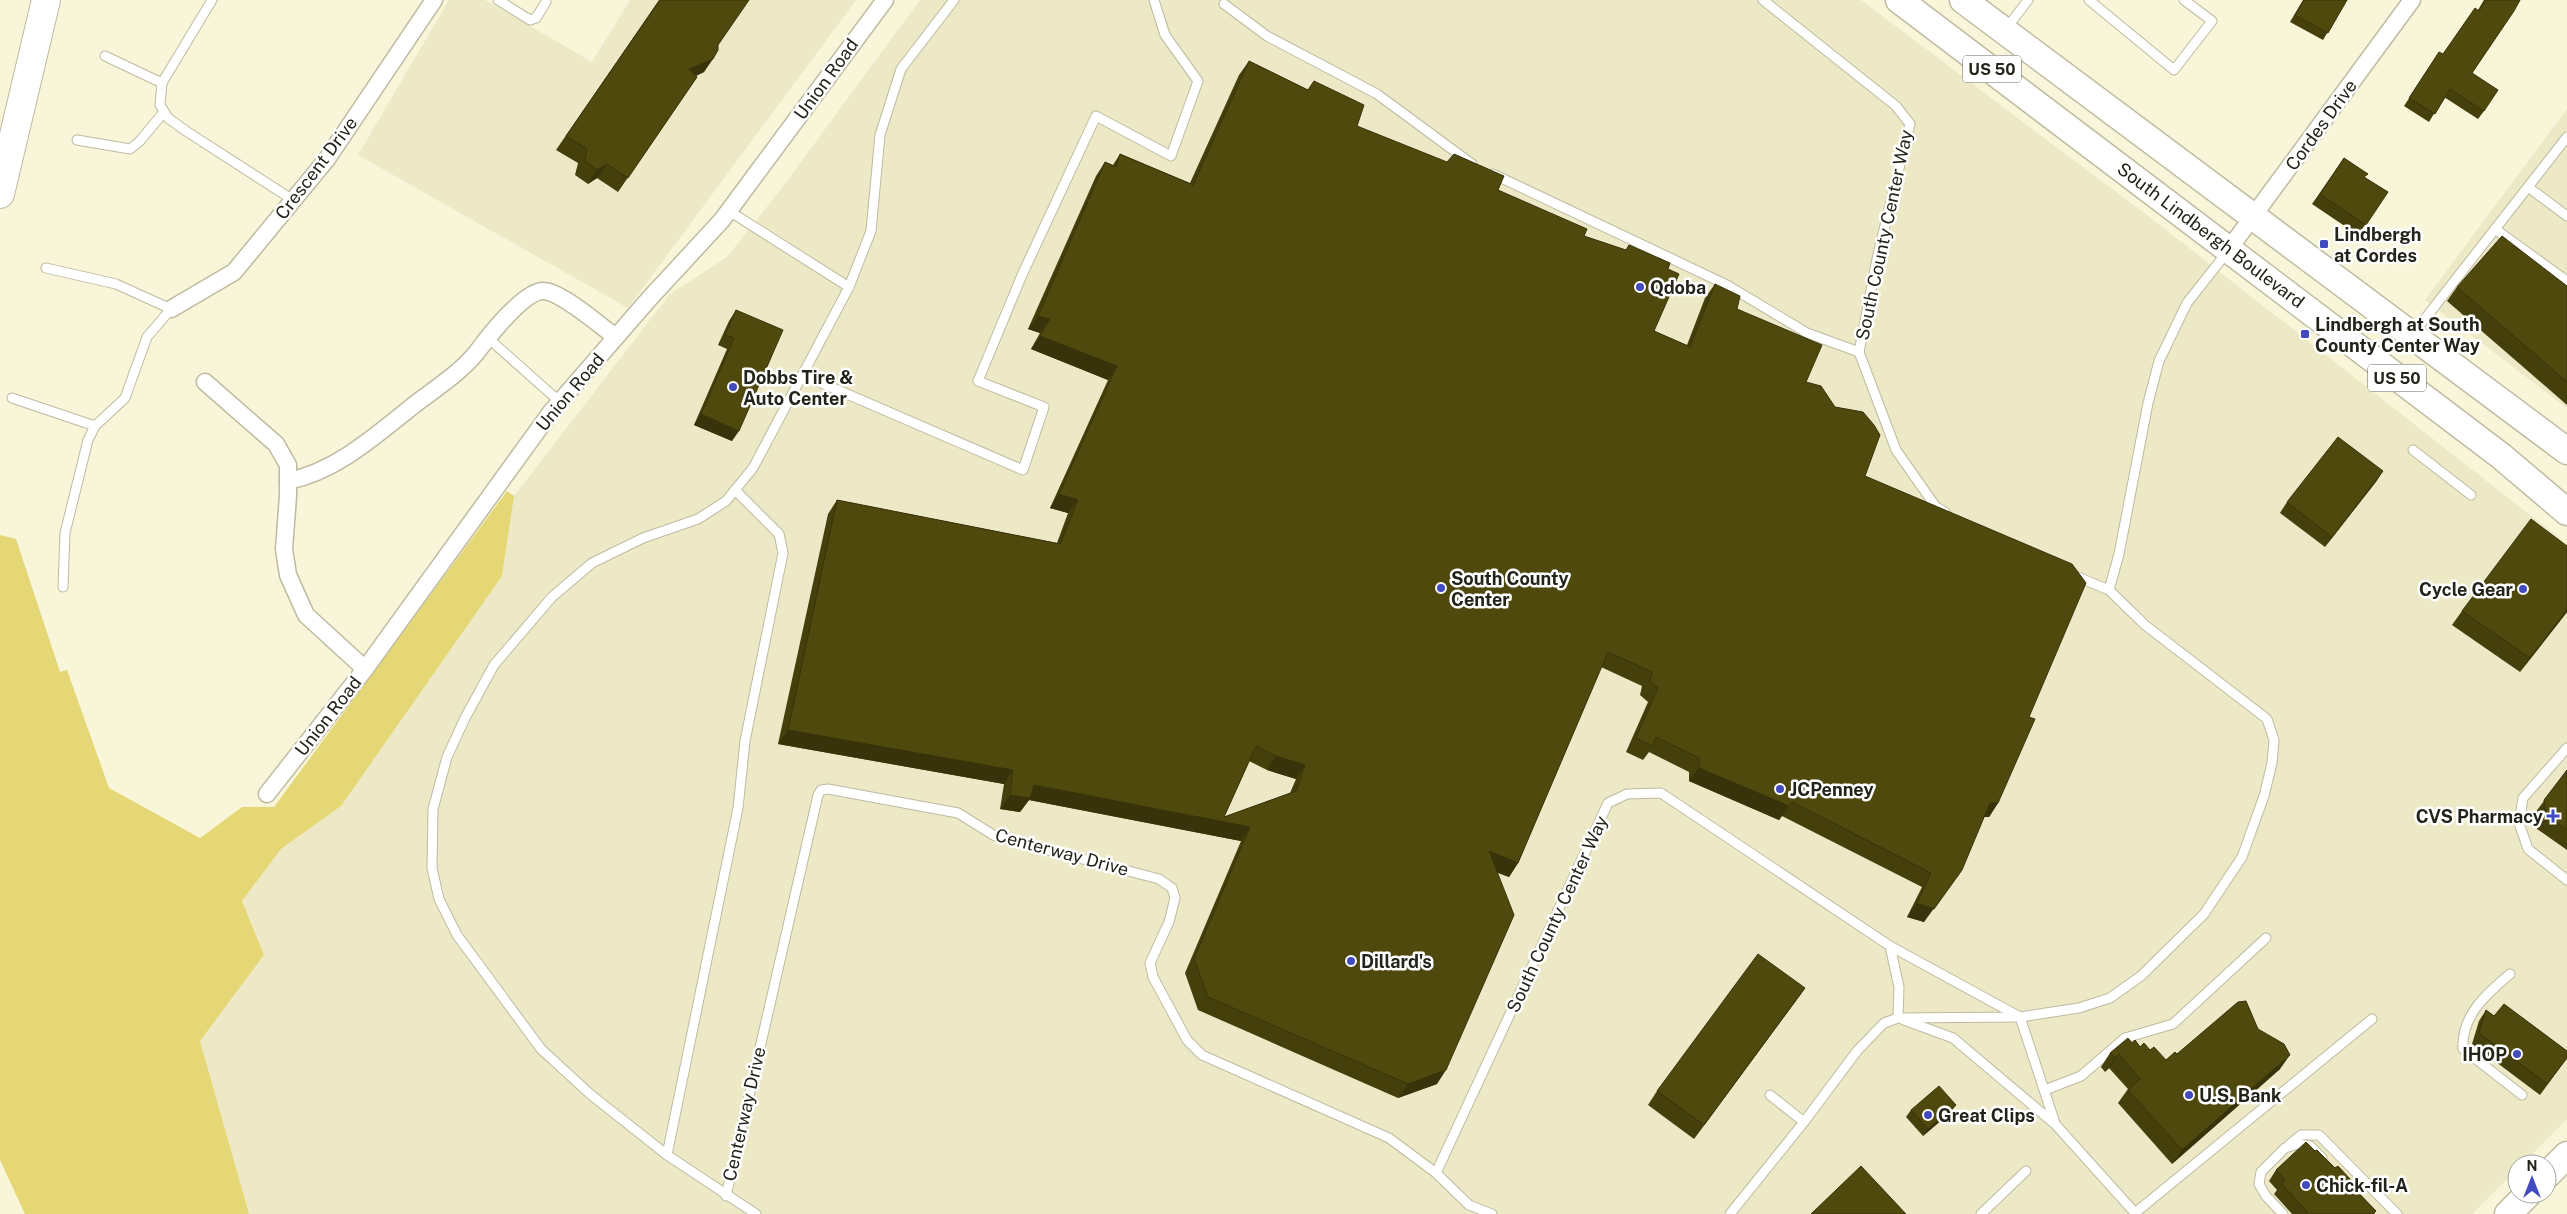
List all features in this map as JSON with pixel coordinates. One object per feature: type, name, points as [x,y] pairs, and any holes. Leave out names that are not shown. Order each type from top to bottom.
[{"type":"highway","points":[[0,194],[46,0]]},
{"type":"main road","name":"South Lindbergh Boulevard","points":[[1899,0],[2501,456],[2567,512]]},
{"type":"main road","name":"US 50","points":[[1963,0],[2567,452]]},
{"type":"main road","points":[[2557,1165],[2567,1155]]},
{"type":"main road","points":[[2508,1214],[2518,1204]]},
{"type":"street","name":"Crescent Drive","points":[[171,308],[234,272],[327,159],[434,0]]},
{"type":"street","name":"Union Road","points":[[267,794],[365,669],[560,402],[729,211],[885,0]]},
{"type":"street","name":"Cordes Drive","points":[[2229,249],[2412,0]]},
{"type":"street","points":[[288,482],[322,469],[360,448],[464,368],[488,338],[529,295],[543,291],[559,297],[616,337]]},
{"type":"street","points":[[205,382],[276,444],[288,465],[284,548],[288,575],[306,615],[365,669]]},
{"type":"lane","points":[[212,0],[162,83],[160,105],[164,112],[186,131],[293,200]]},
{"type":"lane","points":[[498,0],[530,20],[536,18],[546,2]]},
{"type":"lane","points":[[756,1214],[726,1196],[667,1155],[590,1094],[541,1049],[457,935],[439,899],[432,868],[433,809],[447,757],[465,718],[494,665],[552,597],[592,564],[643,538],[698,519],[726,501],[753,468],[849,287],[872,231],[880,135],[901,69],[954,0]]},
{"type":"lane","points":[[803,375],[1023,470],[1044,407],[978,381],[1022,275],[1096,116],[1171,156],[1198,81],[1165,35],[1154,0]]},
{"type":"lane","name":"South County Center Way","points":[[1763,0],[1896,106],[1910,124],[1878,254],[1858,352],[1896,450],[1936,507],[1952,516]]},
{"type":"lane","points":[[2004,31],[2028,0]]},
{"type":"lane","points":[[2089,0],[2174,70],[2212,21],[2184,0]]},
{"type":"lane","points":[[1224,4],[1267,36],[1377,94],[1473,165],[1727,285],[1807,333],[1858,352]]},
{"type":"lane","points":[[105,56],[162,83]]},
{"type":"lane","points":[[77,140],[130,149],[139,142],[164,112]]},
{"type":"lane","points":[[2412,336],[2567,137]]},
{"type":"lane","points":[[2528,187],[2567,216]]},
{"type":"lane","points":[[729,211],[849,287]]},
{"type":"lane","points":[[2495,229],[2567,281]]},
{"type":"lane","points":[[2109,590],[2119,554],[2148,403],[2159,362],[2187,302],[2229,249]]},
{"type":"lane","points":[[46,268],[116,284],[171,308],[147,337],[125,398],[95,426],[88,440],[65,533],[63,586]]},
{"type":"lane","points":[[488,338],[560,402]]},
{"type":"lane","points":[[12,398],[95,426]]},
{"type":"lane","points":[[2413,450],[2471,495]]},
{"type":"lane","points":[[667,1155],[740,798],[745,741],[782,553],[779,534],[735,490]]},
{"type":"lane","points":[[1730,1214],[1804,1122],[1857,1051],[1884,1022],[1898,1018],[2020,1017],[2079,1008],[2110,998],[2141,976],[2204,914],[2242,857],[2264,796],[2272,763],[2274,740],[2267,719],[2145,625],[2109,590],[2060,569]]},
{"type":"lane","points":[[2567,748],[2523,798],[2519,823],[2528,848],[2567,880]]},
{"type":"lane","name":"Centerway Drive","points":[[726,1196],[818,795],[821,790],[828,789],[958,813],[995,836],[1159,879],[1172,888],[1175,898],[1169,922],[1150,963],[1153,977],[1187,1040],[1202,1055],[1389,1138],[1436,1173],[1469,1205],[1492,1214]]},
{"type":"lane","name":"South County Center Way","points":[[1436,1173],[1608,804],[1627,794],[1661,793],[1890,946],[2020,1017]]},
{"type":"lane","points":[[2045,1090],[2081,1076],[2125,1038],[2173,1024],[2266,938]]},
{"type":"lane","points":[[1890,946],[1899,987],[1898,1018]]},
{"type":"lane","points":[[2510,974],[2486,993],[2465,1024],[2463,1049],[2522,1095]]},
{"type":"lane","points":[[2020,1017],[2055,1124]]},
{"type":"lane","points":[[1898,1018],[1953,1038],[2055,1124],[2136,1213],[2372,1019]]},
{"type":"lane","points":[[1770,1095],[1804,1122]]},
{"type":"lane","points":[[2283,1214],[2266,1196],[2259,1184],[2261,1172],[2301,1135],[2319,1135],[2397,1214]]},
{"type":"lane","points":[[2285,1148],[2298,1144],[2310,1146],[2330,1166]]},
{"type":"lane","points":[[1981,1214],[2026,1171]]},
{"type":"shaded area","points":[[449,0],[485,0],[592,62],[630,0],[856,0],[628,308],[358,155]]},
{"type":"shaded area","points":[[920,0],[1861,0],[2156,222],[2567,544],[2567,1119],[2532,1154],[2507,1154],[2507,1179],[2472,1214],[249,1214],[200,1041],[264,955],[242,901],[281,849],[341,806],[502,576],[514,496],[670,294],[727,257],[781,189]]},
{"type":"shaded area","points":[[2567,109],[2567,408],[2425,300]]},
{"type":"shaded area","points":[[507,491],[514,496],[502,576],[341,806],[281,849],[242,901],[264,955],[200,1041],[249,1214],[25,1214],[0,1160],[0,535],[16,539],[60,672],[67,670],[109,788],[200,838],[242,807],[274,807]]},
{"type":"building","points":[[660,0],[749,0],[718,45],[718,50],[713,59],[689,69],[697,77],[628,178],[607,164],[597,170],[585,161],[587,149],[566,136]]},
{"type":"building","points":[[2304,0],[2347,0],[2328,33],[2295,15]]},
{"type":"building","points":[[2485,0],[2520,0],[2472,73],[2498,90],[2484,111],[2450,89],[2435,114],[2409,98],[2439,52],[2443,54],[2475,8],[2479,11]]},
{"type":"building","name":"South County Center","points":[[1249,61],[1308,90],[1314,81],[1364,105],[1357,126],[1447,162],[1454,154],[1504,176],[1498,190],[1587,229],[1584,236],[1626,250],[1629,245],[1670,263],[1668,269],[1679,274],[1654,331],[1690,347],[1715,284],[1740,296],[1737,309],[1822,345],[1806,382],[1821,386],[1835,407],[1863,412],[1880,435],[1865,476],[2072,564],[2086,583],[2029,717],[2035,719],[1998,803],[1990,803],[1962,870],[1934,909],[1917,903],[1931,873],[1792,802],[1789,806],[1699,768],[1699,758],[1656,737],[1653,746],[1636,738],[1658,688],[1650,681],[1652,672],[1608,652],[1518,863],[1489,851],[1514,915],[1446,1070],[1408,1084],[1208,997],[1194,959],[1250,827],[1034,785],[1030,798],[1010,795],[1013,770],[788,730],[837,500],[1060,544],[1078,500],[1059,494],[1117,366],[1040,336],[1050,319],[1038,316],[1105,162],[1116,167],[1120,154],[1193,185]],"holes":[[[1256,746],[1276,756],[1305,765],[1296,791],[1224,817]]]},
{"type":"building","points":[[2344,158],[2368,174],[2364,177],[2388,192],[2366,225],[2320,194]]},
{"type":"building","points":[[2502,236],[2567,286],[2567,382],[2457,287]]},
{"type":"building","name":"Dobbs Tire & Auto Center","points":[[736,310],[783,330],[739,431],[701,414],[734,338],[725,335]]},
{"type":"building","points":[[2338,437],[2383,471],[2332,537],[2287,502]]},
{"type":"building","name":"Cycle Gear","points":[[2531,519],[2567,546],[2567,610],[2530,658],[2462,611]]},
{"type":"building","points":[[2567,770],[2567,830],[2546,815],[2544,800]]},
{"type":"building","points":[[1758,954],[1805,988],[1704,1125],[1657,1091]]},
{"type":"building","name":"U.S. Bank","points":[[2246,1001],[2258,1029],[2284,1044],[2290,1055],[2182,1150],[2128,1090],[2140,1079],[2119,1054],[2115,1058],[2110,1053],[2128,1038],[2132,1043],[2135,1040],[2140,1047],[2144,1043],[2150,1050],[2154,1047],[2166,1060],[2175,1052],[2177,1054],[2238,1002]]},
{"type":"building","name":"IHOP","points":[[2504,1004],[2567,1051],[2567,1058],[2547,1084],[2479,1033],[2486,1010],[2494,1016]]},
{"type":"building","name":"Great Clips","points":[[1939,1086],[1956,1105],[1928,1129],[1911,1110]]},
{"type":"building","name":"Chick-fil-A","points":[[2306,1142],[2335,1168],[2338,1166],[2351,1180],[2348,1182],[2376,1211],[2373,1214],[2309,1214],[2282,1184],[2285,1180],[2276,1170]]},
{"type":"building","points":[[1861,1166],[1906,1214],[1811,1214]]},
{"type":"place","name":"Lindbergh at Cordes","points":[[2324,244]]},
{"type":"place","name":"Qdoba","points":[[1640,287]]},
{"type":"place","name":"Lindbergh at South County Center Way","points":[[2305,334]]},
{"type":"place","name":"Dobbs Tire & Auto Center","points":[[733,387]]},
{"type":"place","name":"South County Center","points":[[1441,588]]},
{"type":"place","name":"Cycle Gear","points":[[2523,589]]},
{"type":"place","name":"JCPenney","points":[[1780,789]]},
{"type":"place","name":"CVS Pharmacy","points":[[2553,816]]},
{"type":"place","name":"Dillard's","points":[[1351,961]]},
{"type":"place","name":"IHOP","points":[[2517,1054]]},
{"type":"place","name":"U.S. Bank","points":[[2189,1095]]},
{"type":"place","name":"Great Clips","points":[[1928,1115]]},
{"type":"place","name":"Chick-fil-A","points":[[2306,1185]]}]
